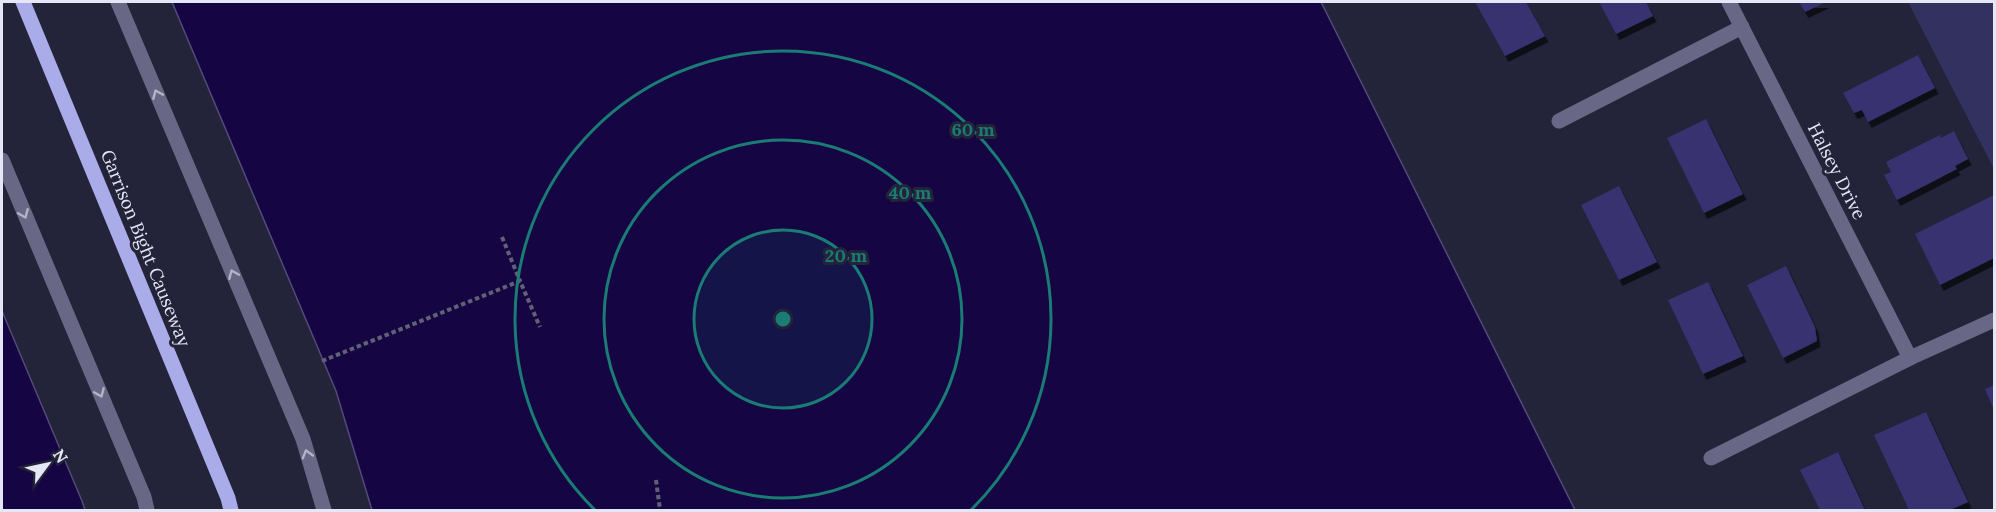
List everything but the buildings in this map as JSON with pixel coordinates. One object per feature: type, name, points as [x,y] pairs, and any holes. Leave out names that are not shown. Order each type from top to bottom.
[{"type":"main road","name":"Garrison Bight Causeway","points":[[23,2],[231,510]]},
{"type":"street","points":[[118,2],[303,440],[324,510]]},
{"type":"street","name":"Halsey Drive","points":[[1729,2],[1910,358]]},
{"type":"street","points":[[1559,121],[1742,27]]},
{"type":"street","points":[[2,160],[144,497],[147,510]]},
{"type":"street","points":[[1711,458],[1910,358],[1995,320]]},
{"type":"path","points":[[502,237],[540,327]]},
{"type":"path","points":[[322,361],[520,281]]},
{"type":"path","points":[[656,480],[660,510]]},
{"type":"shaded area","points":[[172,2],[1321,2],[1575,510],[372,510],[336,391]]},
{"type":"shaded area","points":[[1908,2],[1994,2],[1994,169]]},
{"type":"shaded area","points":[[2,311],[82,501],[85,510],[2,510]]}]
